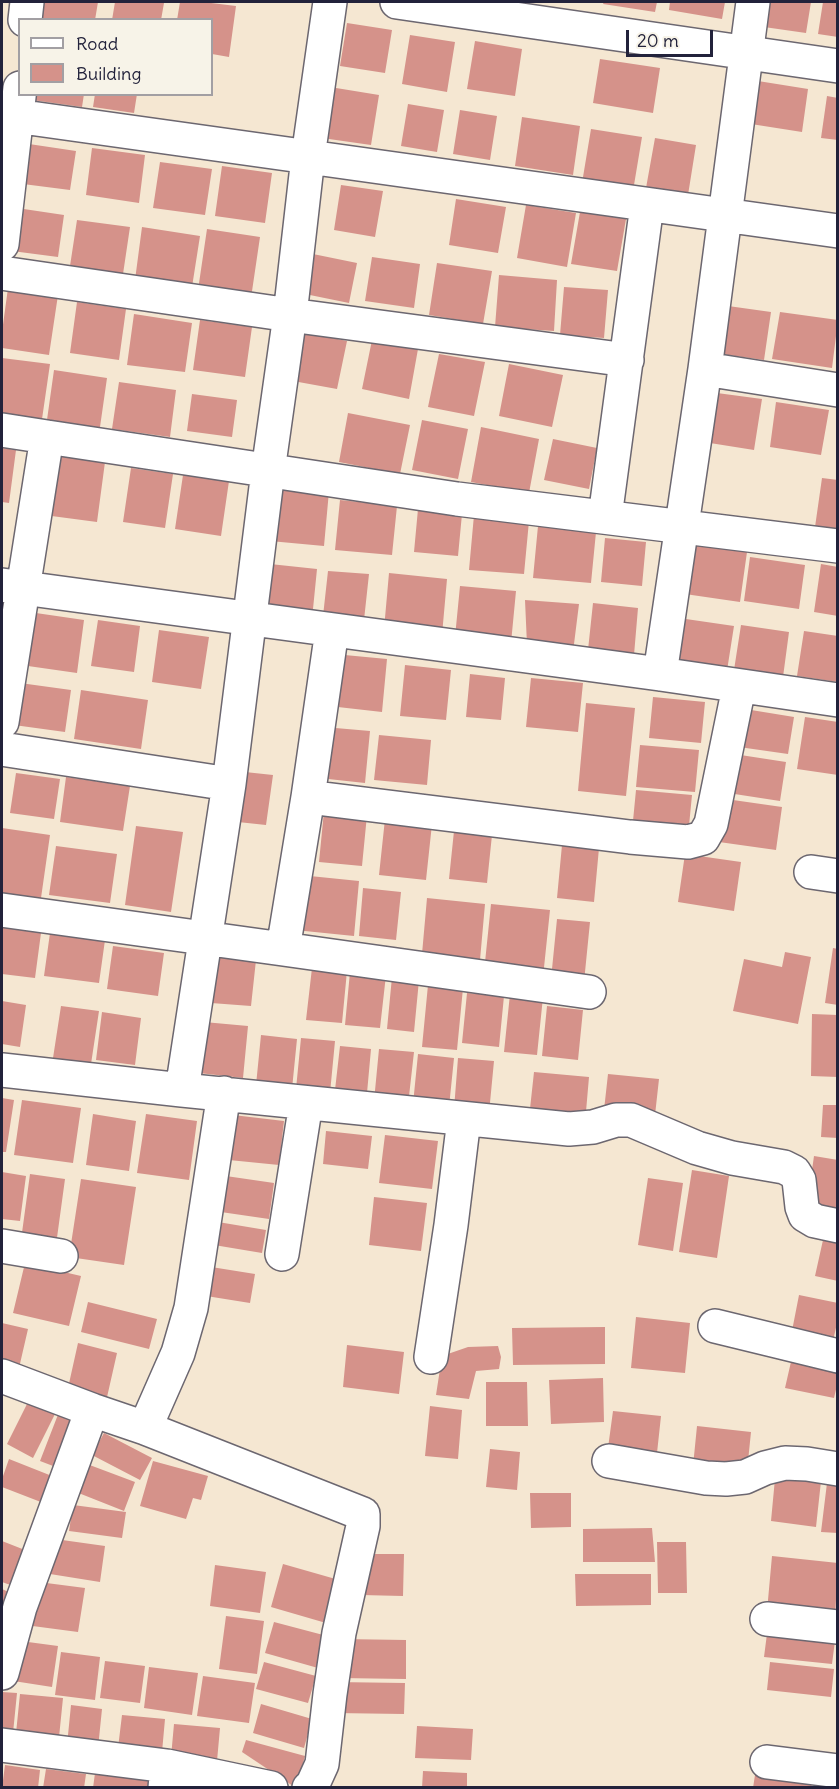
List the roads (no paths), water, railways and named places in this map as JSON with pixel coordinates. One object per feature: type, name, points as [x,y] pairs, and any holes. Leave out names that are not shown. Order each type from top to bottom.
[{"type":"street","points":[[26,18],[27,2]]},
{"type":"street","points":[[182,1090],[229,784],[290,315],[308,157],[330,2]]},
{"type":"street","points":[[397,2],[837,66]]},
{"type":"street","points":[[660,674],[684,526],[753,2]]},
{"type":"street","points":[[2,244],[13,106],[308,157],[837,231]]},
{"type":"street","points":[[605,517],[647,205]]},
{"type":"street","points":[[2,273],[290,315],[627,360]]},
{"type":"street","points":[[705,369],[837,390]]},
{"type":"street","points":[[2,430],[457,499],[837,546]]},
{"type":"street","points":[[2,722],[13,586],[47,437]]},
{"type":"street","points":[[13,586],[837,700]]},
{"type":"street","points":[[283,950],[332,630]]},
{"type":"street","points":[[308,797],[630,837],[687,842],[703,838],[711,824],[739,687]]},
{"type":"street","points":[[2,749],[229,784]]},
{"type":"street","points":[[2,910],[589,992]]},
{"type":"street","points":[[2,1070],[569,1129],[593,1127],[616,1120],[631,1120],[697,1148],[732,1158],[784,1167],[794,1172],[799,1180],[805,1215],[815,1221],[837,1226]]},
{"type":"street","points":[[145,1428],[178,1353],[191,1308],[224,1094]]},
{"type":"street","points":[[282,1254],[306,1103]]},
{"type":"street","points":[[431,1357],[464,1119]]},
{"type":"street","points":[[2,1246],[61,1256]]},
{"type":"street","points":[[715,1326],[837,1356]]},
{"type":"street","points":[[2,1376],[145,1428],[363,1514],[363,1526],[337,1643],[322,1764],[309,1788]]},
{"type":"street","points":[[2,1673],[20,1607],[92,1410]]},
{"type":"street","points":[[609,1461],[706,1478],[726,1479],[746,1477],[765,1468],[785,1463],[837,1469]]},
{"type":"street","points":[[766,1619],[837,1627]]},
{"type":"street","points":[[2,1745],[166,1777],[271,1788]]},
{"type":"street","points":[[767,1762],[837,1771]]}]
